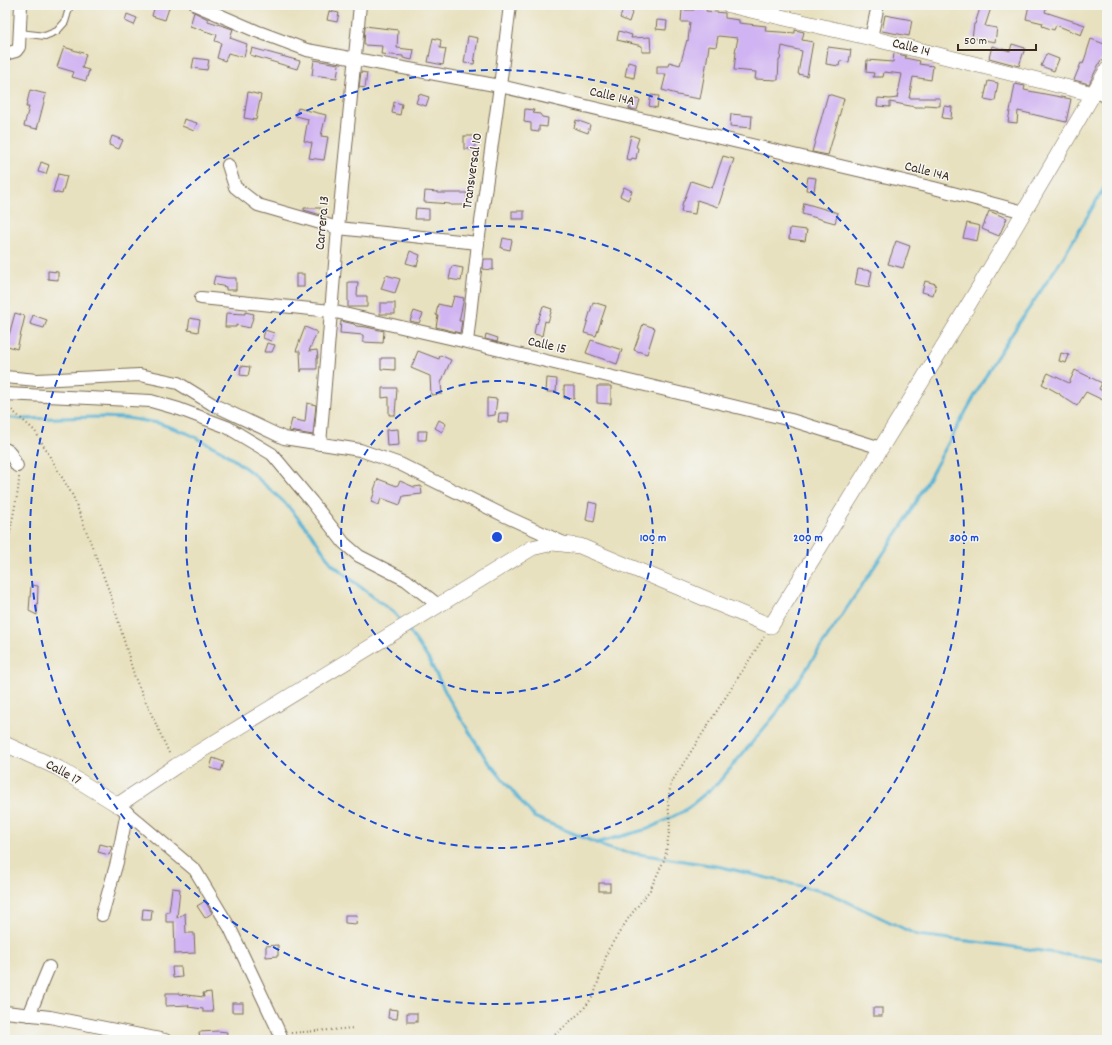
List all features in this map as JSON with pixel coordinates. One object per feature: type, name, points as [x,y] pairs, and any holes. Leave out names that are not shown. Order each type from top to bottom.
[{"type":"street","points":[[5,54],[16,51],[19,47],[21,5]]},
{"type":"street","name":"Calle 14A","points":[[196,5],[256,31],[307,50],[500,86],[926,186],[1024,212]]},
{"type":"street","name":"Carrera 13","points":[[320,444],[338,228],[360,5]]},
{"type":"street","name":"Transversal 10","points":[[467,342],[478,243],[510,5]]},
{"type":"street","name":"Calle 14","points":[[729,5],[871,38],[1100,97]]},
{"type":"street","points":[[871,38],[878,5]]},
{"type":"street","points":[[102,915],[117,862],[123,808],[176,766],[532,548],[553,543],[580,546],[771,626],[1024,212],[1100,97],[1107,70]]},
{"type":"street","points":[[228,166],[235,187],[258,205],[303,219],[338,228],[478,243]]},
{"type":"street","name":"Calle 15","points":[[201,298],[331,311],[791,420],[881,448]]},
{"type":"street","points":[[5,377],[37,380],[140,375],[178,383],[212,404],[284,438],[360,450],[400,464],[505,516],[570,545]]},
{"type":"street","points":[[5,394],[151,401],[179,409],[227,427],[272,454],[344,543],[359,556],[406,580],[438,605]]},
{"type":"street","points":[[5,449],[9,451],[17,466]]},
{"type":"street","name":"Calle 17","points":[[5,744],[58,768],[123,808]]},
{"type":"street","points":[[123,808],[196,870],[230,928],[281,1037]]},
{"type":"street","points":[[30,1015],[49,967]]},
{"type":"street","points":[[5,1012],[50,1017],[165,1040]]},
{"type":"lane","points":[[20,33],[45,36],[57,31],[66,22],[70,5]]},
{"type":"path","points":[[5,404],[35,431],[73,496],[111,596],[135,678],[176,766]]},
{"type":"path","points":[[5,557],[18,491],[19,480],[17,466]]},
{"type":"path","points":[[549,1040],[582,1010],[594,995],[608,950],[630,916],[650,890],[665,858],[670,827],[668,801],[672,783],[771,626]]},
{"type":"path","points":[[281,1037],[354,1028]]},
{"type":"building","points":[[155,5],[170,5],[165,20],[152,16]]},
{"type":"building","points":[[695,5],[707,7],[706,11],[725,13],[725,18],[739,20],[739,23],[766,26],[765,31],[795,33],[795,30],[804,32],[802,40],[813,42],[807,76],[798,74],[802,51],[782,46],[779,60],[778,80],[755,79],[756,72],[734,70],[735,52],[738,38],[718,36],[716,47],[709,46],[700,99],[677,95],[662,90],[666,74],[657,74],[657,66],[668,66],[669,62],[680,65],[687,40],[688,41],[690,22],[681,22],[682,10],[694,10]]},
{"type":"building","points":[[981,5],[992,5],[985,26],[997,28],[995,42],[972,38],[974,24]]},
{"type":"building","points":[[1029,5],[1047,5],[1045,12],[1085,25],[1081,35],[1056,25],[1054,30],[1042,26],[1043,23],[1026,19]]},
{"type":"building","points":[[624,7],[633,10],[629,22],[620,18]]},
{"type":"building","points":[[329,11],[339,13],[337,22],[327,20]]},
{"type":"building","points":[[194,12],[208,19],[208,21],[233,29],[230,38],[247,44],[244,57],[228,53],[225,61],[217,58],[221,43],[215,41],[217,35],[190,26]]},
{"type":"building","points":[[127,14],[137,18],[134,25],[125,21]]},
{"type":"building","points":[[885,15],[912,20],[909,36],[882,31]]},
{"type":"building","points":[[657,20],[667,21],[666,30],[656,29]]},
{"type":"building","points":[[365,26],[398,30],[397,48],[414,50],[412,60],[403,58],[403,56],[381,54],[382,46],[364,45]]},
{"type":"building","points":[[619,31],[632,35],[631,38],[650,37],[651,52],[642,52],[642,46],[617,40]]},
{"type":"building","points":[[468,36],[478,38],[474,64],[464,63]]},
{"type":"building","points":[[433,38],[441,40],[440,48],[446,49],[443,65],[428,62]]},
{"type":"building","points":[[1091,39],[1107,45],[1107,61],[1105,62],[1101,60],[1089,84],[1074,80],[1081,63],[1083,64]]},
{"type":"building","points":[[1012,44],[1025,48],[1019,66],[989,58],[992,46],[1010,51]]},
{"type":"building","points":[[64,47],[86,54],[82,68],[89,70],[86,81],[72,77],[74,72],[57,67]]},
{"type":"building","points":[[828,47],[851,50],[849,62],[840,61],[839,66],[826,64]]},
{"type":"building","points":[[252,48],[300,61],[297,69],[250,55]]},
{"type":"building","points":[[894,53],[906,56],[905,58],[920,61],[919,64],[933,66],[931,80],[913,77],[909,98],[940,98],[940,106],[925,105],[925,107],[915,107],[890,102],[890,107],[877,106],[878,98],[897,98],[902,74],[884,72],[883,77],[873,77],[874,73],[866,72],[867,60],[893,62]]},
{"type":"building","points":[[1046,54],[1059,59],[1054,71],[1041,66]]},
{"type":"building","points":[[194,58],[209,60],[207,70],[192,68]]},
{"type":"building","points":[[314,60],[339,64],[337,78],[312,75]]},
{"type":"building","points":[[628,62],[636,64],[634,78],[625,76]]},
{"type":"building","points":[[361,72],[367,73],[365,88],[359,87]]},
{"type":"building","points":[[988,81],[998,83],[995,101],[984,99]]},
{"type":"building","points":[[1015,84],[1025,86],[1024,90],[1071,99],[1066,122],[1018,111],[1017,123],[1008,122]]},
{"type":"building","points":[[30,90],[46,94],[37,129],[24,126],[29,107],[26,107]]},
{"type":"building","points":[[248,92],[261,95],[256,120],[244,118]]},
{"type":"building","points":[[419,94],[429,97],[426,106],[416,103]]},
{"type":"building","points":[[828,94],[844,99],[828,155],[812,152]]},
{"type":"building","points":[[651,95],[659,96],[657,108],[649,106]]},
{"type":"building","points":[[632,98],[640,100],[637,110],[629,109]]},
{"type":"building","points":[[394,102],[402,104],[400,115],[392,113]]},
{"type":"building","points":[[944,106],[952,107],[951,119],[942,118]]},
{"type":"building","points":[[298,108],[326,115],[321,136],[328,137],[324,160],[309,158],[312,143],[304,141],[308,119],[296,116]]},
{"type":"building","points":[[525,109],[534,110],[533,113],[540,114],[542,117],[548,118],[547,127],[539,126],[539,132],[531,131],[531,123],[524,122]]},
{"type":"building","points":[[731,114],[752,116],[751,128],[730,126]]},
{"type":"building","points":[[184,119],[197,123],[194,131],[182,126]]},
{"type":"building","points":[[576,120],[590,125],[588,133],[574,128]]},
{"type":"building","points":[[631,135],[639,138],[636,147],[638,148],[636,159],[632,158],[631,160],[626,159]]},
{"type":"building","points":[[112,136],[123,140],[119,149],[109,145]]},
{"type":"building","points":[[464,136],[475,136],[475,149],[464,149]]},
{"type":"building","points":[[723,156],[734,159],[718,207],[697,200],[695,214],[681,212],[683,201],[691,181],[712,188]]},
{"type":"building","points":[[41,162],[49,165],[46,174],[38,172]]},
{"type":"building","points":[[58,174],[67,176],[62,194],[53,192]]},
{"type":"building","points":[[808,177],[816,178],[814,191],[806,190]]},
{"type":"building","points":[[624,187],[632,191],[628,200],[620,196]]},
{"type":"building","points":[[425,191],[438,193],[467,193],[467,205],[424,202]]},
{"type":"building","points":[[804,203],[838,213],[835,223],[802,214]]},
{"type":"building","points":[[304,208],[321,208],[321,215],[304,210]]},
{"type":"building","points":[[416,208],[429,209],[429,219],[415,219]]},
{"type":"building","points":[[512,211],[524,211],[524,219],[512,219]]},
{"type":"building","points":[[989,211],[1007,218],[999,236],[982,229]]},
{"type":"building","points":[[967,223],[980,226],[977,241],[963,238]]},
{"type":"building","points":[[790,228],[807,230],[805,241],[789,239]]},
{"type":"building","points":[[503,238],[512,240],[510,250],[501,248]]},
{"type":"building","points":[[896,241],[910,246],[903,268],[888,264]]},
{"type":"building","points":[[410,251],[420,255],[417,266],[406,263]]},
{"type":"building","points":[[484,259],[493,259],[493,270],[483,269]]},
{"type":"building","points":[[452,266],[463,268],[461,281],[449,279]]},
{"type":"building","points":[[858,269],[872,271],[869,287],[855,284]]},
{"type":"building","points":[[48,271],[58,272],[58,280],[48,279]]},
{"type":"building","points":[[296,274],[304,274],[304,287],[296,287]]},
{"type":"building","points":[[386,275],[400,279],[395,293],[381,289]]},
{"type":"building","points":[[215,276],[236,278],[236,290],[226,290],[226,287],[213,284]]},
{"type":"building","points":[[925,281],[936,284],[933,295],[922,292]]},
{"type":"building","points":[[348,282],[358,282],[357,296],[367,296],[367,307],[348,307]]},
{"type":"building","points":[[454,296],[464,298],[459,321],[462,321],[460,333],[436,327],[438,304],[451,307]]},
{"type":"building","points":[[593,302],[606,306],[596,336],[584,333]]},
{"type":"building","points":[[380,303],[395,303],[395,314],[380,314]]},
{"type":"building","points":[[543,306],[552,309],[548,322],[545,321],[542,336],[534,334],[536,323],[537,324]]},
{"type":"building","points":[[414,311],[423,314],[419,323],[410,321]]},
{"type":"building","points":[[245,312],[254,314],[250,328],[236,325],[236,327],[225,327],[226,313],[245,314]]},
{"type":"building","points":[[15,313],[25,316],[17,349],[5,345],[5,335],[9,335]]},
{"type":"building","points":[[33,315],[47,320],[44,328],[30,324]]},
{"type":"building","points":[[190,318],[200,320],[198,332],[188,330]]},
{"type":"building","points":[[341,321],[354,324],[356,326],[384,331],[383,343],[363,342],[363,335],[340,333]]},
{"type":"building","points":[[643,324],[655,328],[647,354],[634,350]]},
{"type":"building","points":[[305,327],[317,332],[309,351],[317,350],[318,358],[317,369],[302,369],[301,372],[300,351],[296,351]]},
{"type":"building","points":[[265,330],[274,333],[271,341],[263,338]]},
{"type":"building","points":[[486,334],[498,338],[497,342],[485,339]]},
{"type":"building","points":[[591,340],[622,350],[617,364],[586,353]]},
{"type":"building","points":[[267,343],[275,345],[272,352],[264,352]]},
{"type":"building","points":[[418,351],[439,359],[440,355],[451,360],[441,383],[442,394],[431,395],[430,376],[411,368]]},
{"type":"building","points":[[1061,353],[1069,355],[1066,363],[1059,361]]},
{"type":"building","points":[[381,358],[395,358],[395,370],[381,369]]},
{"type":"building","points":[[241,366],[250,367],[248,376],[240,375]]},
{"type":"building","points":[[1075,370],[1102,383],[1099,389],[1107,393],[1107,402],[1086,392],[1077,406],[1042,384],[1048,373],[1069,383]]},
{"type":"building","points":[[547,378],[557,379],[556,392],[546,392]]},
{"type":"building","points":[[564,386],[574,386],[574,399],[564,398]]},
{"type":"building","points":[[597,386],[611,386],[611,404],[597,403]]},
{"type":"building","points":[[382,388],[397,388],[395,415],[389,415],[389,397],[382,398]]},
{"type":"building","points":[[487,398],[497,399],[495,415],[487,416]]},
{"type":"building","points":[[307,403],[316,405],[313,435],[289,431],[292,419],[305,422]]},
{"type":"building","points":[[499,413],[509,413],[508,422],[498,422]]},
{"type":"building","points":[[439,420],[446,424],[442,432],[435,428]]},
{"type":"building","points":[[398,429],[399,445],[387,446],[386,430]]},
{"type":"building","points":[[418,431],[427,431],[426,440],[418,440]]},
{"type":"building","points":[[378,479],[397,486],[400,481],[414,487],[421,486],[422,494],[403,496],[400,505],[381,498],[379,505],[371,502]]},
{"type":"building","points":[[589,502],[597,504],[594,522],[586,520]]},
{"type":"building","points":[[31,585],[38,586],[37,615],[29,611]]},
{"type":"building","points":[[213,758],[224,762],[221,771],[210,768]]},
{"type":"building","points":[[100,844],[112,847],[109,855],[98,852]]},
{"type":"building","points":[[599,883],[610,883],[610,891],[599,891]]},
{"type":"building","points":[[172,888],[180,889],[177,918],[185,913],[186,933],[194,933],[195,953],[175,954],[174,922],[166,922],[166,912],[169,912]]},
{"type":"building","points":[[205,901],[212,913],[205,918],[197,906]]},
{"type":"building","points":[[143,909],[152,910],[151,920],[142,920]]},
{"type":"building","points":[[345,915],[357,915],[356,924],[345,923]]},
{"type":"building","points":[[278,945],[278,956],[266,957],[266,946]]},
{"type":"building","points":[[172,967],[181,967],[182,977],[173,978]]},
{"type":"building","points":[[211,992],[213,1012],[203,1012],[203,1009],[188,1007],[189,1005],[166,1006],[166,993],[179,993],[204,997],[203,993]]},
{"type":"building","points":[[232,1003],[243,1003],[243,1012],[232,1012]]},
{"type":"building","points":[[873,1008],[882,1008],[882,1016],[873,1016]]},
{"type":"building","points":[[389,1009],[398,1010],[397,1019],[388,1018]]},
{"type":"building","points":[[407,1013],[417,1013],[417,1022],[407,1022]]},
{"type":"building","points":[[199,1032],[227,1032],[226,1040],[200,1040]]},
{"type":"waterway","points":[[596,843],[648,829],[684,811],[718,783],[776,714],[905,521],[994,361],[1064,256],[1107,183]]},
{"type":"waterway","points":[[5,417],[21,419],[99,417],[126,418],[158,423],[187,433],[222,451],[252,473],[285,503],[311,533],[331,563],[393,612],[402,622]]},
{"type":"waterway","points":[[408,629],[429,660],[449,699],[486,759],[534,817],[613,850],[722,867],[829,893],[917,935],[1001,945],[1107,961]]}]
